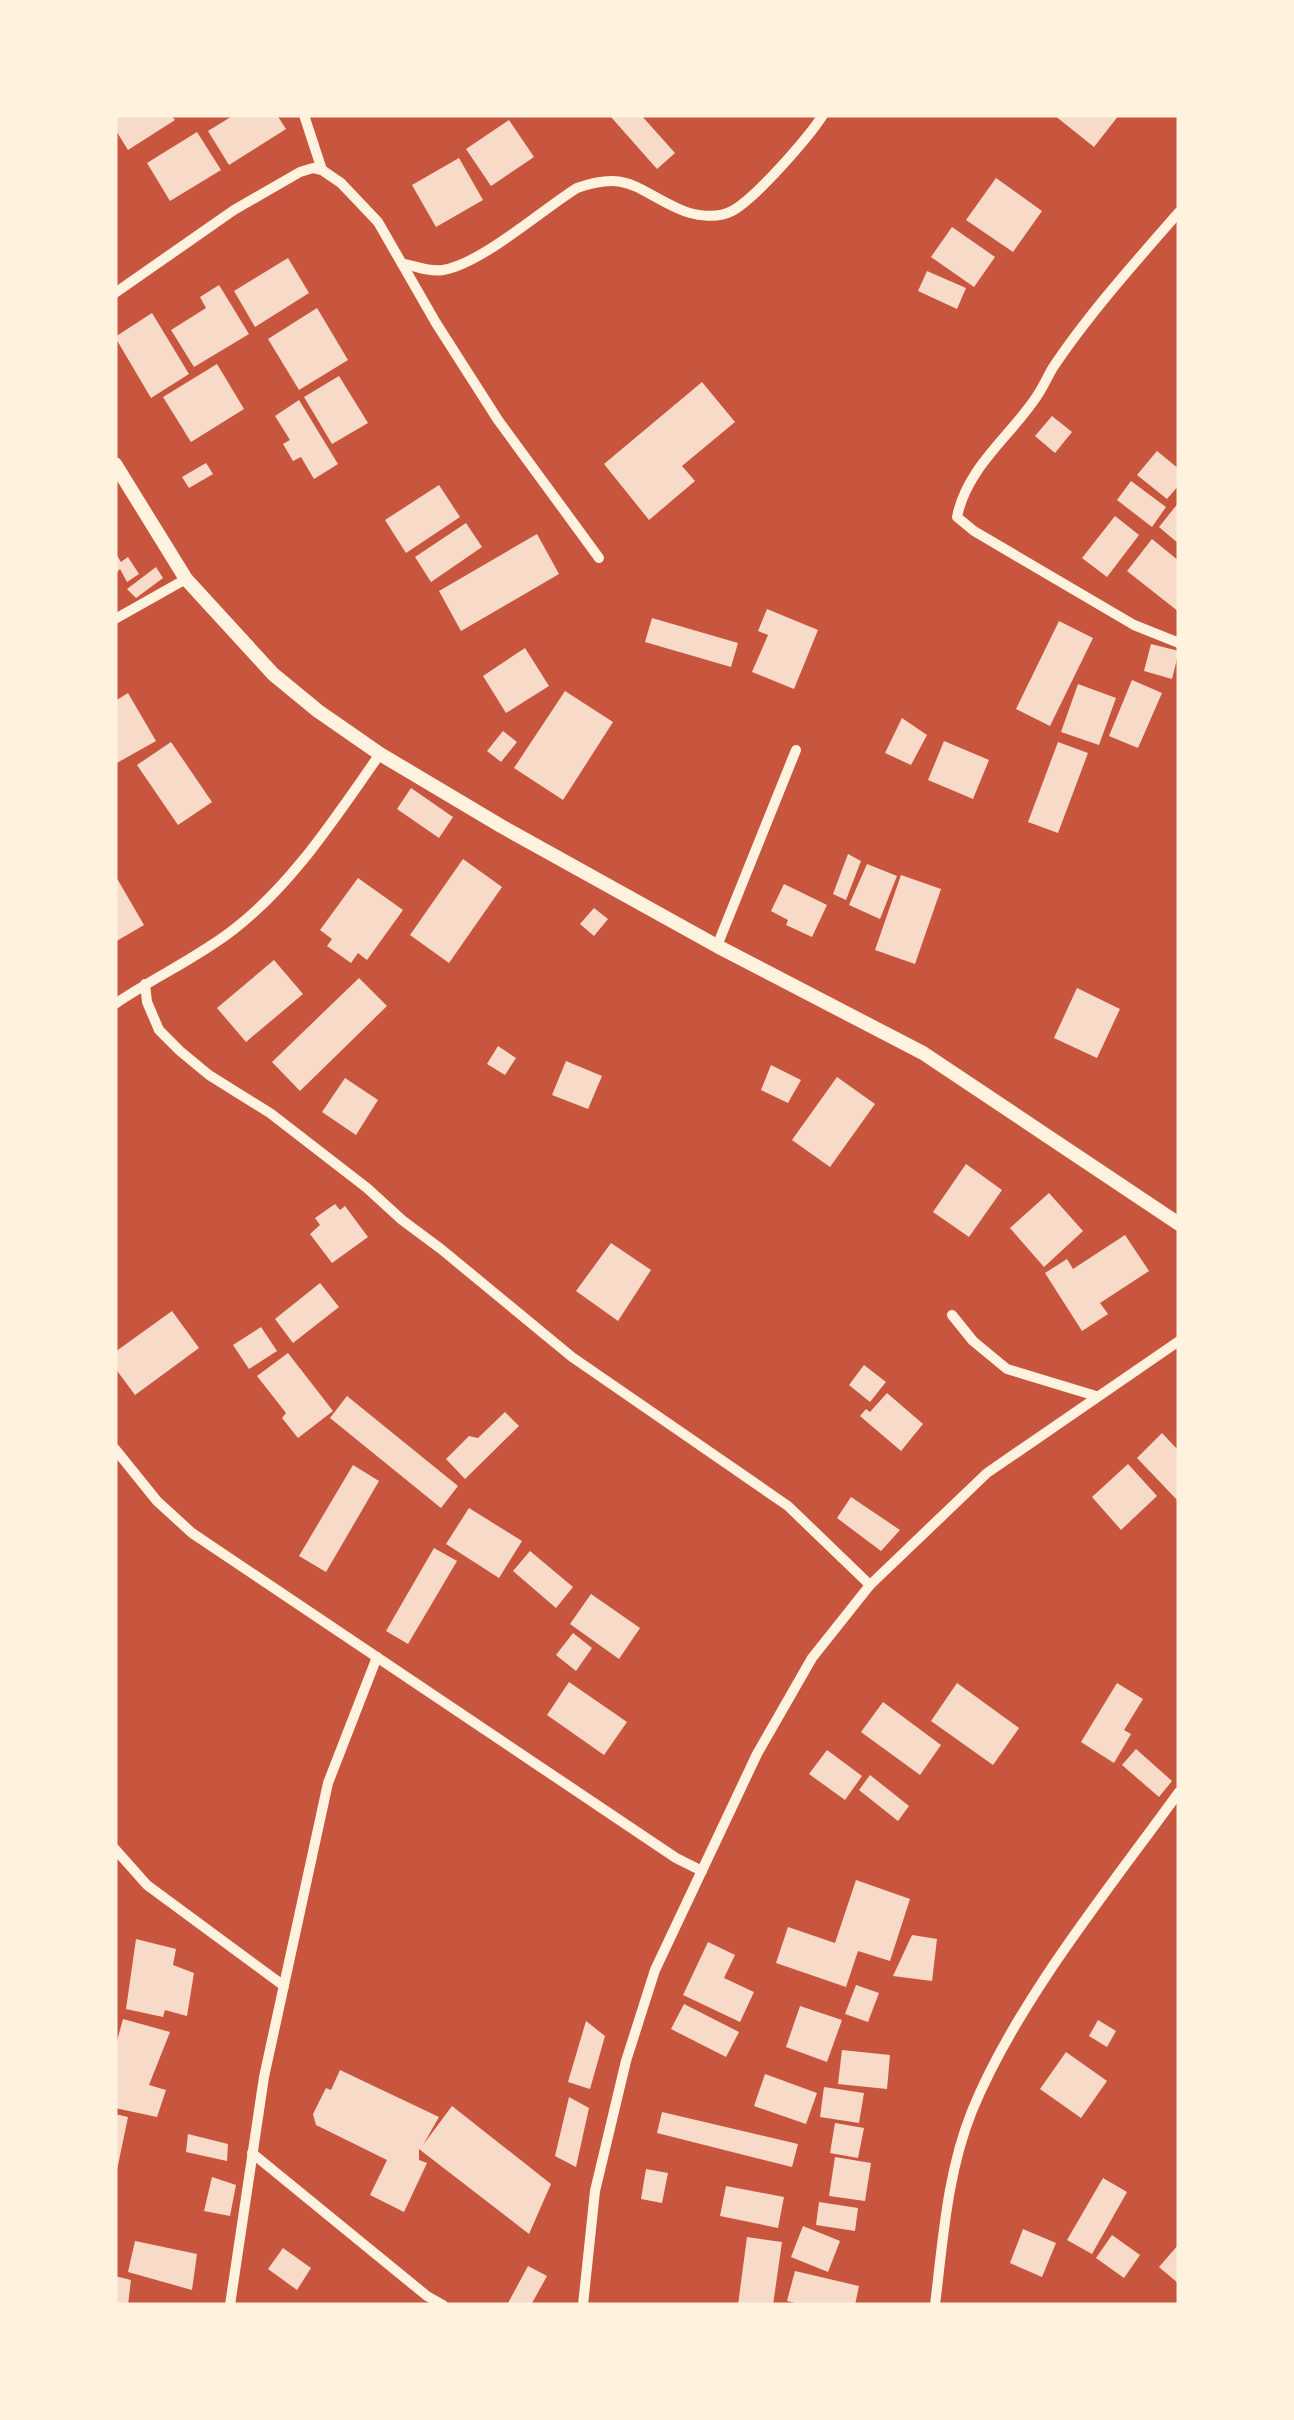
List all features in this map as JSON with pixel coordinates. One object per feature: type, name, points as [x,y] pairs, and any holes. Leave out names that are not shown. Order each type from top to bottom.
[{"type":"street","points":[[304,115],[322,170]]},
{"type":"street","points":[[404,264],[437,270],[457,266],[577,188],[594,182],[620,181],[696,215],[732,212],[823,115]]},
{"type":"street","points":[[115,293],[234,210],[300,172],[322,170],[341,183],[378,222],[498,420],[599,558]]},
{"type":"street","points":[[1179,212],[1053,367],[1036,397],[962,493],[956,517],[1134,626],[1179,643]]},
{"type":"street","points":[[116,468],[186,578],[273,674],[380,754],[717,946],[923,1053],[1179,1224]]},
{"type":"street","points":[[115,619],[186,578]]},
{"type":"street","points":[[717,946],[796,750]]},
{"type":"street","points":[[115,1004],[232,932],[278,889],[309,854],[380,754]]},
{"type":"street","points":[[145,984],[147,1002],[159,1030],[180,1051],[352,1176],[572,1358],[788,1506],[870,1585]]},
{"type":"street","points":[[952,1314],[1007,1369],[1096,1396]]},
{"type":"street","points":[[583,2305],[594,2191],[626,2061],[655,1970],[757,1754],[812,1658],[870,1585],[987,1472],[1179,1341]]},
{"type":"street","points":[[115,1449],[157,1501],[192,1533],[676,1858],[702,1871]]},
{"type":"street","points":[[230,2305],[264,2076],[328,1783],[377,1657]]},
{"type":"street","points":[[936,2305],[946,2203],[972,2112],[1016,2023],[1179,1792]]},
{"type":"street","points":[[115,1849],[147,1885],[284,1986]]},
{"type":"street","points":[[252,2154],[442,2305]]},
{"type":"building","points":[[115,115],[171,115],[175,120],[128,150],[115,129]]},
{"type":"building","points":[[234,115],[277,115],[286,129],[229,165],[208,131]]},
{"type":"building","points":[[613,115],[641,115],[675,153],[657,169]]},
{"type":"building","points":[[1054,115],[1119,115],[1094,147]]},
{"type":"building","points":[[509,120],[534,157],[491,186],[466,149]]},
{"type":"building","points":[[197,132],[221,170],[170,201],[147,163]]},
{"type":"building","points":[[459,158],[483,200],[436,227],[412,185]]},
{"type":"building","points":[[996,178],[1042,211],[1013,252],[966,220]]},
{"type":"building","points":[[952,227],[995,257],[974,287],[931,257]]},
{"type":"building","points":[[288,258],[309,293],[255,327],[234,291]]},
{"type":"building","points":[[927,271],[966,288],[957,309],[918,291]]},
{"type":"building","points":[[219,285],[249,334],[194,367],[171,330],[206,308],[200,297]]},
{"type":"building","points":[[317,308],[348,360],[299,390],[268,339]]},
{"type":"building","points":[[152,313],[189,374],[151,398],[115,337]]},
{"type":"building","points":[[217,364],[244,409],[191,442],[163,397]]},
{"type":"building","points":[[339,376],[368,423],[332,444],[304,397]]},
{"type":"building","points":[[702,382],[735,422],[682,466],[695,481],[649,520],[604,464]]},
{"type":"building","points":[[299,400],[338,464],[314,479],[301,457],[293,461],[283,444],[290,440],[275,416]]},
{"type":"building","points":[[1052,416],[1072,432],[1055,453],[1035,436]]},
{"type":"building","points":[[1157,451],[1179,469],[1179,485],[1167,499],[1137,475]]},
{"type":"building","points":[[206,463],[213,474],[189,488],[182,477]]},
{"type":"building","points":[[1131,481],[1166,507],[1152,527],[1117,500]]},
{"type":"building","points":[[439,485],[460,517],[406,553],[385,520]]},
{"type":"building","points":[[1179,502],[1179,544],[1159,527]]},
{"type":"building","points":[[1115,516],[1139,535],[1107,577],[1082,558]]},
{"type":"building","points":[[466,523],[482,547],[431,582],[415,557]]},
{"type":"building","points":[[537,534],[559,574],[461,631],[439,591]]},
{"type":"building","points":[[1152,539],[1179,561],[1179,612],[1127,571]]},
{"type":"building","points":[[115,552],[121,562],[128,557],[139,574],[127,582],[120,569],[115,574]]},
{"type":"building","points":[[156,567],[163,578],[136,598],[127,589]]},
{"type":"building","points":[[767,609],[818,630],[794,689],[752,672],[768,635],[758,631]]},
{"type":"building","points":[[652,618],[738,643],[731,667],[645,642]]},
{"type":"building","points":[[1059,621],[1093,638],[1050,726],[1016,709]]},
{"type":"building","points":[[1151,644],[1179,651],[1172,679],[1144,671]]},
{"type":"building","points":[[525,648],[549,686],[506,713],[483,676]]},
{"type":"building","points":[[1132,680],[1162,693],[1138,748],[1109,736]]},
{"type":"building","points":[[1078,684],[1116,698],[1099,745],[1061,732]]},
{"type":"building","points":[[565,691],[613,722],[563,800],[514,768]]},
{"type":"building","points":[[128,693],[156,741],[115,764],[115,701]]},
{"type":"building","points":[[902,718],[927,735],[911,765],[885,753]]},
{"type":"building","points":[[503,731],[517,742],[501,762],[487,751]]},
{"type":"building","points":[[944,741],[989,760],[973,799],[928,780]]},
{"type":"building","points":[[171,742],[212,802],[178,825],[137,765]]},
{"type":"building","points":[[1058,742],[1088,753],[1058,833],[1028,822]]},
{"type":"building","points":[[411,788],[453,817],[439,838],[397,809]]},
{"type":"building","points":[[848,854],[861,861],[846,900],[833,894]]},
{"type":"building","points":[[463,859],[502,887],[449,963],[410,935]]},
{"type":"building","points":[[867,864],[897,876],[880,919],[849,905]]},
{"type":"building","points":[[115,875],[144,925],[115,942]]},
{"type":"building","points":[[901,875],[941,889],[915,964],[875,950]]},
{"type":"building","points":[[358,878],[403,910],[367,960],[358,953],[351,963],[327,946],[332,939],[320,930]]},
{"type":"building","points":[[784,884],[827,905],[812,937],[786,925],[788,920],[771,911]]},
{"type":"building","points":[[594,908],[608,919],[594,936],[580,924]]},
{"type":"building","points":[[274,960],[303,994],[246,1042],[217,1008]]},
{"type":"building","points":[[359,978],[387,1006],[300,1091],[272,1062]]},
{"type":"building","points":[[1077,988],[1120,1009],[1097,1058],[1054,1038]]},
{"type":"building","points":[[498,1046],[516,1058],[505,1075],[487,1064]]},
{"type":"building","points":[[566,1061],[602,1076],[588,1109],[552,1095]]},
{"type":"building","points":[[771,1065],[801,1080],[788,1103],[761,1090]]},
{"type":"building","points":[[837,1077],[875,1104],[830,1167],[792,1140]]},
{"type":"building","points":[[345,1078],[378,1100],[356,1135],[322,1112]]},
{"type":"building","points":[[966,1164],[1002,1190],[969,1237],[933,1212]]},
{"type":"building","points":[[1049,1193],[1083,1231],[1044,1267],[1010,1228]]},
{"type":"building","points":[[335,1204],[340,1210],[345,1206],[368,1237],[332,1263],[310,1234],[320,1225],[315,1218]]},
{"type":"building","points":[[1125,1235],[1149,1271],[1100,1303],[1108,1314],[1082,1331],[1045,1273],[1067,1259],[1073,1269]]},
{"type":"building","points":[[611,1243],[651,1270],[618,1321],[576,1291]]},
{"type":"building","points":[[320,1283],[339,1307],[293,1343],[275,1319]]},
{"type":"building","points":[[172,1311],[199,1348],[135,1395],[115,1368],[115,1352]]},
{"type":"building","points":[[261,1327],[277,1351],[249,1369],[233,1345]]},
{"type":"building","points":[[288,1353],[333,1411],[298,1438],[282,1418],[286,1413],[257,1376]]},
{"type":"building","points":[[864,1365],[886,1382],[870,1402],[849,1385]]},
{"type":"building","points":[[887,1393],[923,1424],[901,1451],[860,1416],[866,1409],[870,1412]]},
{"type":"building","points":[[347,1396],[458,1486],[441,1508],[330,1418]]},
{"type":"building","points":[[505,1412],[519,1426],[465,1479],[446,1459],[469,1436],[478,1438]]},
{"type":"building","points":[[1162,1433],[1179,1451],[1179,1502],[1137,1458]]},
{"type":"building","points":[[1128,1464],[1157,1496],[1121,1530],[1092,1497]]},
{"type":"building","points":[[353,1465],[379,1481],[326,1572],[299,1556]]},
{"type":"building","points":[[851,1497],[900,1530],[881,1551],[837,1518]]},
{"type":"building","points":[[469,1508],[522,1541],[499,1578],[446,1544]]},
{"type":"building","points":[[434,1548],[457,1561],[408,1644],[386,1631]]},
{"type":"building","points":[[530,1551],[573,1587],[556,1608],[513,1571]]},
{"type":"building","points":[[591,1594],[640,1628],[619,1659],[570,1624]]},
{"type":"building","points":[[573,1633],[592,1648],[576,1671],[556,1655]]},
{"type":"building","points":[[569,1682],[627,1722],[604,1755],[547,1715]]},
{"type":"building","points":[[957,1683],[1019,1728],[993,1765],[931,1721]]},
{"type":"building","points":[[1117,1683],[1143,1699],[1124,1730],[1131,1734],[1114,1763],[1081,1742]]},
{"type":"building","points":[[883,1702],[941,1745],[920,1775],[861,1732]]},
{"type":"building","points":[[1136,1749],[1172,1781],[1159,1797],[1122,1765]]},
{"type":"building","points":[[827,1750],[862,1776],[845,1800],[809,1774]]},
{"type":"building","points":[[870,1775],[909,1806],[898,1821],[859,1790]]},
{"type":"building","points":[[856,1880],[910,1899],[890,1961],[858,1951],[846,1987],[776,1963],[788,1927],[835,1943]]},
{"type":"building","points":[[912,1935],[937,1939],[932,1981],[893,1976]]},
{"type":"building","points":[[136,1939],[176,1949],[173,1965],[194,1973],[187,2016],[165,2010],[163,2017],[126,2009]]},
{"type":"building","points":[[708,1942],[735,1955],[724,1978],[754,1992],[740,2022],[683,1995]]},
{"type":"building","points":[[856,1985],[879,1993],[868,2022],[845,2014]]},
{"type":"building","points":[[684,2004],[739,2032],[726,2057],[671,2029]]},
{"type":"building","points":[[800,2006],[842,2020],[827,2062],[786,2047]]},
{"type":"building","points":[[123,2019],[170,2032],[149,2085],[166,2090],[157,2117],[115,2108],[115,2048]]},
{"type":"building","points":[[1098,2020],[1116,2031],[1107,2047],[1089,2036]]},
{"type":"building","points":[[586,2021],[605,2036],[590,2089],[568,2082]]},
{"type":"building","points":[[842,2050],[890,2055],[887,2089],[838,2084]]},
{"type":"building","points":[[1066,2052],[1107,2081],[1081,2118],[1040,2089]]},
{"type":"building","points":[[340,2070],[439,2117],[423,2145],[452,2106],[551,2184],[529,2234],[419,2149],[419,2160],[427,2163],[404,2212],[370,2195],[387,2160],[316,2125],[313,2114]]},
{"type":"building","points":[[765,2074],[817,2093],[806,2124],[754,2106]]},
{"type":"building","points":[[824,2087],[864,2093],[859,2123],[820,2117]]},
{"type":"building","points":[[569,2097],[589,2108],[576,2167],[555,2156]]},
{"type":"building","points":[[662,2112],[798,2144],[792,2167],[657,2133]]},
{"type":"building","points":[[115,2114],[128,2117],[117,2170],[115,2170]]},
{"type":"building","points":[[835,2123],[864,2128],[858,2158],[830,2153]]},
{"type":"building","points":[[188,2134],[228,2144],[227,2161],[186,2152]]},
{"type":"building","points":[[835,2157],[871,2163],[865,2201],[829,2196]]},
{"type":"building","points":[[646,2169],[668,2173],[662,2203],[641,2199]]},
{"type":"building","points":[[212,2177],[236,2185],[230,2216],[204,2211]]},
{"type":"building","points":[[1103,2178],[1127,2192],[1092,2254],[1067,2240]]},
{"type":"building","points":[[726,2186],[784,2197],[778,2228],[720,2216]]},
{"type":"building","points":[[819,2202],[858,2208],[855,2231],[816,2225]]},
{"type":"building","points":[[803,2226],[840,2241],[828,2272],[791,2257]]},
{"type":"building","points":[[1023,2229],[1056,2243],[1042,2277],[1010,2263]]},
{"type":"building","points":[[1112,2235],[1140,2255],[1124,2278],[1096,2258]]},
{"type":"building","points":[[747,2237],[782,2242],[773,2305],[738,2305]]},
{"type":"building","points":[[135,2241],[197,2254],[192,2290],[128,2272]]},
{"type":"building","points":[[1179,2244],[1179,2284],[1159,2267]]},
{"type":"building","points":[[283,2248],[311,2268],[297,2290],[268,2269]]},
{"type":"building","points":[[528,2266],[547,2276],[531,2305],[507,2305]]},
{"type":"building","points":[[795,2271],[859,2286],[855,2305],[787,2301]]},
{"type":"building","points":[[115,2276],[131,2280],[128,2305],[115,2305]]}]
